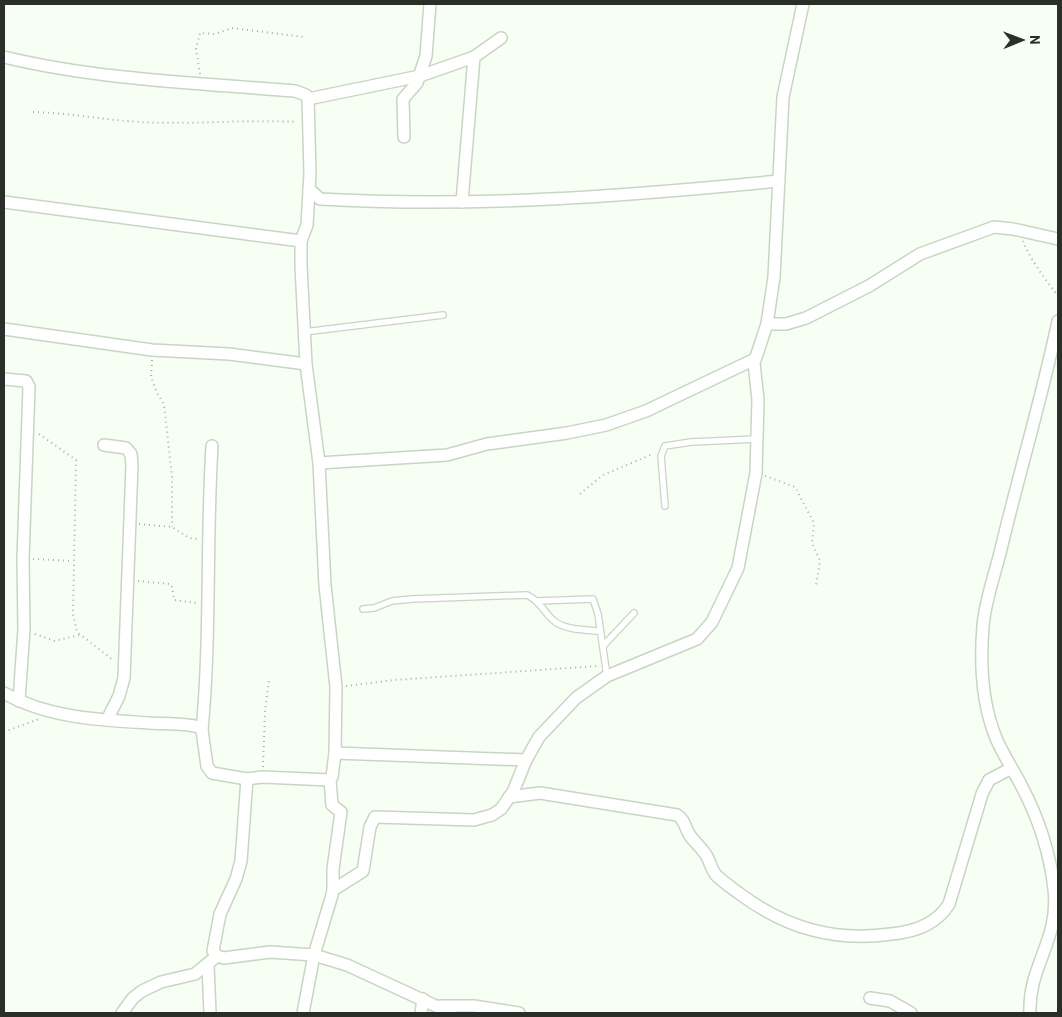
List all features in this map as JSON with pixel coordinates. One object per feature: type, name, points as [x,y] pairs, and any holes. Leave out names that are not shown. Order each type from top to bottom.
[{"type":"street","points":[[404,137],[403,99],[420,76],[428,43],[430,4]]},
{"type":"street","points":[[334,890],[363,871],[370,827],[377,816],[457,820],[483,819],[501,809],[539,737],[576,698],[606,671],[686,645],[697,639],[707,629],[738,568],[756,473],[758,400],[755,359],[767,324],[774,276],[783,97],[803,4]]},
{"type":"street","points":[[308,99],[420,76],[474,58],[501,38]]},
{"type":"street","points":[[4,57],[93,74],[295,92],[306,95],[308,99],[310,122],[309,189],[307,225],[301,241],[304,332],[306,364],[319,463],[325,585],[336,687],[335,753],[330,780],[332,805],[341,812],[333,869],[334,890],[314,955],[302,1013]]},
{"type":"street","points":[[462,202],[474,58]]},
{"type":"street","points":[[309,189],[320,199],[462,202],[579,199],[779,181]]},
{"type":"street","points":[[4,202],[301,241]]},
{"type":"street","points":[[767,324],[786,324],[806,318],[869,286],[920,254],[994,227],[1058,239]]},
{"type":"street","points":[[1030,1013],[1032,984],[1053,928],[1054,888],[1046,845],[1036,816],[995,736],[986,704],[982,674],[983,625],[1018,477],[1053,372],[1058,321]]},
{"type":"street","points":[[4,329],[152,350],[229,354],[306,364]]},
{"type":"street","points":[[319,463],[447,455],[487,444],[606,425],[655,408],[755,359]]},
{"type":"street","points":[[4,379],[28,383],[23,559],[24,629],[18,702]]},
{"type":"street","points":[[104,445],[126,448],[131,454],[122,686],[107,720]]},
{"type":"street","points":[[212,446],[209,604],[202,730],[208,770],[212,773],[247,779],[262,777],[330,780]]},
{"type":"street","points":[[4,694],[18,702],[55,713],[107,720],[195,726],[202,730]]},
{"type":"street","points":[[335,753],[526,760]]},
{"type":"street","points":[[509,797],[540,793],[678,815],[682,818],[694,842],[706,854],[714,873],[753,903],[773,915],[802,928],[835,936],[856,938],[901,933],[921,928],[941,916],[949,904],[982,794],[989,780],[1010,768]]},
{"type":"street","points":[[247,779],[241,861],[218,922],[213,951],[217,956],[224,958],[270,952],[314,955],[347,965],[440,1006],[451,1013]]},
{"type":"street","points":[[122,1013],[133,998],[150,986],[192,975],[208,965],[217,956]]},
{"type":"street","points":[[208,965],[210,1013]]},
{"type":"street","points":[[870,998],[890,1001],[911,1013]]},
{"type":"street","points":[[421,1013],[423,999]]},
{"type":"street","points":[[440,1006],[474,1006],[520,1013]]},
{"type":"lane","points":[[304,332],[443,315]]},
{"type":"lane","points":[[665,506],[662,451],[671,444],[757,439]]},
{"type":"lane","points":[[363,609],[374,608],[392,601],[430,598],[476,599],[528,595],[537,601],[554,622],[561,626],[599,631]]},
{"type":"lane","points":[[537,601],[591,598],[595,602],[606,671]]},
{"type":"lane","points":[[602,646],[634,613]]},
{"type":"path","points":[[202,83],[196,49],[200,33],[215,34],[232,28],[304,37]]},
{"type":"path","points":[[33,112],[73,113],[140,122],[245,120],[310,122]]},
{"type":"path","points":[[1021,232],[1027,252],[1058,295]]},
{"type":"path","points":[[152,350],[152,377],[156,393],[164,404],[168,455],[172,477],[172,527]]},
{"type":"path","points":[[28,426],[76,460],[72,561],[73,614],[80,634],[123,669]]},
{"type":"path","points":[[580,494],[603,475],[662,451]]},
{"type":"path","points":[[756,473],[793,485],[811,516],[814,530],[812,543],[820,561],[816,586]]},
{"type":"path","points":[[129,524],[172,527],[191,539],[205,540],[209,546]]},
{"type":"path","points":[[23,559],[72,561]]},
{"type":"path","points":[[126,580],[170,584],[174,600],[209,604]]},
{"type":"path","points":[[24,629],[55,641],[80,634]]},
{"type":"path","points":[[336,687],[394,680],[606,671]]},
{"type":"path","points":[[262,777],[265,712],[269,680]]},
{"type":"path","points":[[4,732],[55,713]]}]
